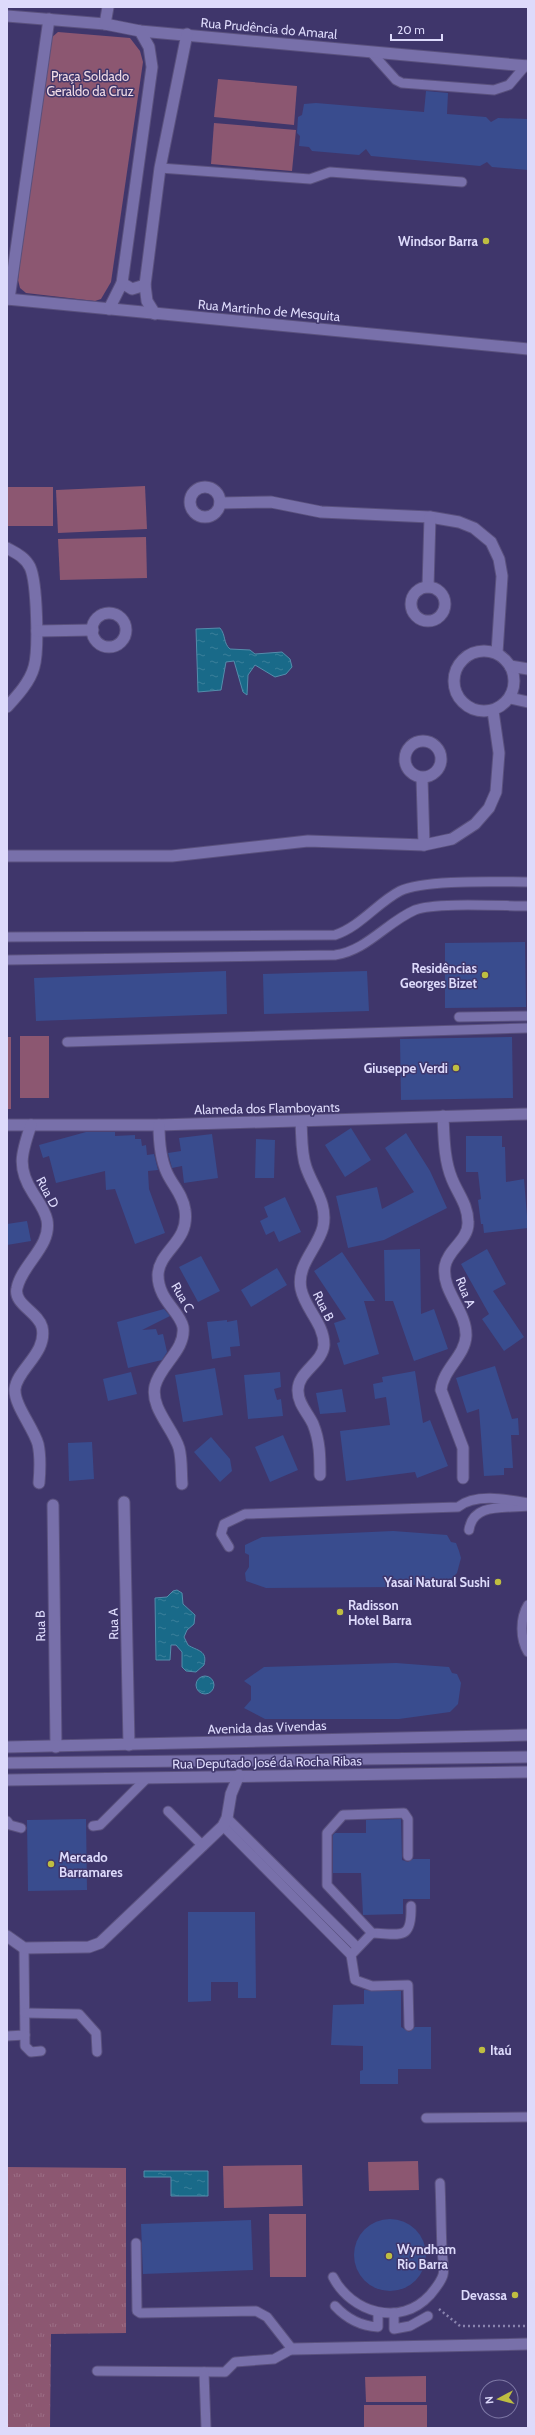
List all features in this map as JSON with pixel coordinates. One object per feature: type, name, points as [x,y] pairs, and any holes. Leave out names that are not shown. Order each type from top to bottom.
[{"type":"street","points":[[105,24],[108,7]]},
{"type":"street","name":"Rua Prudência do Amaral","points":[[7,16],[105,24],[140,31],[527,65]]},
{"type":"street","points":[[8,299],[49,19]]},
{"type":"street","points":[[109,310],[122,283],[152,68],[149,47],[140,31]]},
{"type":"street","points":[[155,314],[147,301],[145,285],[160,168],[187,34]]},
{"type":"street","points":[[122,283],[132,289],[145,285]]},
{"type":"street","name":"Rua Martinho de Mesquita","points":[[8,299],[109,310],[528,349]]},
{"type":"street","points":[[220,503],[271,502],[321,512],[430,517],[459,522],[474,528],[491,542],[499,560],[502,576],[497,653]]},
{"type":"street","points":[[428,587],[430,517]]},
{"type":"street","points":[[7,548],[24,558],[33,574],[37,631],[36,657],[32,673],[18,695],[7,707]]},
{"type":"street","points":[[37,631],[92,630]]},
{"type":"street","points":[[481,651],[497,653],[510,666],[515,682],[510,698],[502,706],[492,711],[477,711],[463,703],[457,695],[454,679],[459,664],[466,656],[481,651]]},
{"type":"street","points":[[510,666],[528,669]]},
{"type":"street","points":[[510,698],[528,702]]},
{"type":"street","points":[[7,856],[172,856],[308,841],[424,844],[452,839],[475,824],[488,808],[496,792],[499,773],[499,753],[492,711]]},
{"type":"street","points":[[422,778],[424,844]]},
{"type":"street","name":"Alameda dos Flamboyants","points":[[7,1125],[159,1125],[301,1122],[528,1114]]},
{"type":"street","name":"Rua A","points":[[443,1116],[444,1141],[449,1168],[464,1200],[468,1220],[468,1228],[465,1236],[449,1255],[445,1269],[445,1279],[461,1315],[466,1336],[465,1343],[442,1382],[441,1390],[463,1448],[464,1478]]},
{"type":"street","name":"Rua B","points":[[301,1122],[305,1165],[318,1191],[324,1215],[320,1236],[311,1250],[301,1276],[300,1288],[304,1298],[316,1317],[324,1340],[320,1356],[299,1382],[298,1391],[300,1402],[312,1423],[318,1439],[320,1475]]},
{"type":"street","name":"Rua D","points":[[31,1125],[21,1155],[22,1166],[25,1181],[42,1208],[47,1220],[47,1228],[40,1247],[24,1270],[17,1293],[18,1298],[40,1319],[43,1335],[42,1343],[18,1380],[15,1396],[38,1444],[40,1483]]},
{"type":"street","name":"Rua C","points":[[159,1125],[160,1148],[166,1172],[181,1196],[186,1211],[184,1226],[179,1240],[160,1264],[158,1276],[165,1299],[181,1321],[182,1337],[174,1355],[161,1373],[154,1392],[159,1410],[179,1448],[182,1484]]},
{"type":"street","name":"Rua A","points":[[124,1502],[129,1745]]},
{"type":"street","name":"Rua B","points":[[53,1504],[56,1747]]},
{"type":"street","name":"Avenida das Vivendas","points":[[7,1747],[528,1735]]},
{"type":"street","name":"Rua Deputado José da Rocha Ribas","points":[[7,1763],[528,1757]]},
{"type":"street","points":[[204,1760],[204,1777]]},
{"type":"street","name":"Rua Deputado José da Rocha Ribas","points":[[7,1780],[204,1777],[239,1775],[528,1772]]},
{"type":"street","points":[[7,1936],[24,1948],[89,1947],[100,1943],[203,1846],[225,1822],[231,1794],[239,1775]]},
{"type":"street","points":[[292,2349],[528,2344]]},
{"type":"lane","points":[[371,52],[396,80],[402,83],[494,90],[509,85],[527,65]]},
{"type":"lane","points":[[160,168],[310,179],[330,172],[462,182]]},
{"type":"lane","points":[[7,937],[334,935],[351,928],[401,890],[422,885],[528,882]]},
{"type":"lane","points":[[7,960],[335,956],[352,951],[406,915],[423,907],[528,906]]},
{"type":"lane","points":[[459,1017],[528,1016]]},
{"type":"lane","points":[[68,1042],[528,1028]]},
{"type":"lane","points":[[229,1547],[221,1534],[224,1524],[245,1514],[458,1507],[466,1500],[502,1498],[528,1503]]},
{"type":"lane","points":[[469,1530],[472,1519],[480,1511],[528,1506]]},
{"type":"lane","points":[[528,1605],[524,1611],[522,1622],[523,1638],[528,1652]]},
{"type":"lane","points":[[93,1826],[100,1825],[147,1778]]},
{"type":"lane","points":[[168,1811],[203,1846]]},
{"type":"lane","points":[[372,1933],[327,1885],[327,1833],[342,1816],[404,1813],[408,1819],[408,1856]]},
{"type":"lane","points":[[7,1821],[10,1825],[21,1828]]},
{"type":"lane","points":[[225,1822],[358,1946]]},
{"type":"lane","points":[[225,1822],[351,1955],[355,1980],[372,1986],[408,1985],[409,2026]]},
{"type":"lane","points":[[351,1955],[372,1933],[403,1934],[408,1931],[411,1924],[411,1906]]},
{"type":"lane","points":[[24,1948],[25,2046],[28,2050],[41,2051]]},
{"type":"lane","points":[[25,2013],[79,2014],[96,2033],[97,2052]]},
{"type":"lane","points":[[7,2036],[25,2036]]},
{"type":"lane","points":[[426,2118],[528,2118]]},
{"type":"lane","points":[[333,2277],[348,2298],[360,2307],[378,2313],[394,2313],[411,2308],[426,2299],[436,2288],[443,2274],[440,2183]]},
{"type":"lane","points":[[97,2371],[224,2372],[235,2362],[274,2359],[292,2349],[267,2317],[256,2311],[140,2313],[137,2311],[136,2243]]},
{"type":"lane","points":[[335,2306],[344,2316],[370,2327],[378,2327],[378,2313]]},
{"type":"lane","points":[[394,2313],[394,2329],[410,2326],[428,2316]]},
{"type":"lane","points":[[204,2372],[206,2428]]},
{"type":"path","points":[[426,2299],[460,2326],[528,2326]]},
{"type":"green space","name":"Praça Soldado Geraldo da Cruz","points":[[58,32],[130,38],[140,51],[143,62],[111,282],[101,299],[95,301],[26,293],[20,288],[18,280],[46,51],[51,38]]},
{"type":"green space","points":[[218,79],[297,86],[294,125],[214,117]]},
{"type":"green space","points":[[214,123],[296,130],[292,171],[211,164]]},
{"type":"green space","points":[[145,486],[147,529],[58,533],[56,490]]},
{"type":"green space","points":[[7,487],[53,487],[53,526],[7,526]]},
{"type":"green space","points":[[146,537],[147,578],[60,580],[58,539]]},
{"type":"green space","points":[[20,1036],[49,1036],[49,1098],[20,1098]]},
{"type":"green space","points":[[7,1037],[11,1037],[11,1109],[7,1109]]},
{"type":"green space","points":[[418,2161],[419,2190],[369,2191],[368,2162]]},
{"type":"green space","points":[[302,2165],[303,2206],[224,2208],[223,2166]]},
{"type":"green space","points":[[7,2167],[126,2168],[126,2333],[51,2334],[50,2428],[7,2428]]},
{"type":"green space","points":[[269,2214],[306,2214],[306,2277],[270,2277]]},
{"type":"green space","points":[[426,2376],[426,2402],[366,2402],[365,2377]]},
{"type":"green space","points":[[364,2405],[427,2405],[427,2428],[364,2428]]},
{"type":"water","points":[[220,628],[226,644],[230,649],[250,650],[255,654],[282,652],[290,659],[292,667],[286,674],[275,677],[255,665],[248,675],[247,695],[243,692],[234,661],[226,662],[221,690],[198,692],[196,629]]},
{"type":"water","points":[[177,1590],[182,1593],[183,1604],[195,1615],[194,1624],[187,1630],[184,1637],[188,1645],[201,1652],[204,1656],[204,1665],[196,1672],[186,1671],[182,1667],[182,1652],[176,1645],[171,1645],[170,1660],[156,1660],[155,1598],[167,1597],[173,1591]]},
{"type":"water","points":[[205,1676],[211,1679],[214,1685],[211,1691],[205,1694],[199,1691],[196,1685],[199,1679]]},
{"type":"water","points":[[144,2171],[208,2171],[208,2196],[171,2196],[171,2177],[144,2177]]},
{"type":"building","points":[[426,91],[448,93],[447,114],[486,117],[491,122],[498,118],[528,119],[528,170],[492,167],[487,162],[480,166],[371,156],[366,149],[359,155],[312,151],[309,147],[299,146],[300,136],[297,133],[298,117],[302,115],[304,104],[316,103],[424,112]]},
{"type":"building","name":"Residências Georges Bizet","points":[[525,942],[526,1007],[445,1008],[445,943]]},
{"type":"building","points":[[226,971],[227,1014],[36,1021],[34,978]]},
{"type":"building","points":[[367,971],[369,1011],[264,1014],[263,974]]},
{"type":"building","name":"Giuseppe Verdi","points":[[512,1037],[513,1098],[401,1100],[400,1039]]},
{"type":"building","points":[[351,1128],[371,1160],[345,1177],[325,1145]]},
{"type":"building","points":[[86,1132],[115,1132],[115,1136],[135,1135],[135,1139],[141,1139],[142,1146],[146,1145],[147,1155],[154,1154],[158,1170],[148,1171],[149,1189],[165,1233],[135,1244],[115,1189],[106,1190],[105,1171],[56,1183],[49,1156],[43,1158],[39,1145]]},
{"type":"building","points":[[406,1133],[430,1171],[447,1208],[384,1240],[348,1248],[336,1196],[377,1187],[382,1209],[414,1192],[385,1148]]},
{"type":"building","points":[[212,1134],[218,1178],[184,1183],[182,1166],[172,1168],[168,1153],[181,1151],[179,1138]]},
{"type":"building","points":[[466,1136],[502,1136],[502,1147],[505,1147],[506,1182],[524,1179],[528,1228],[484,1233],[483,1224],[481,1224],[478,1200],[481,1199],[478,1172],[466,1172]]},
{"type":"building","points":[[256,1139],[275,1140],[274,1178],[255,1178]]},
{"type":"building","points":[[285,1197],[301,1232],[279,1242],[274,1231],[266,1235],[260,1221],[268,1217],[264,1207]]},
{"type":"building","points":[[27,1221],[31,1241],[7,1245],[7,1224]]},
{"type":"building","points":[[420,1249],[421,1314],[434,1309],[448,1349],[414,1361],[393,1301],[385,1301],[384,1250]]},
{"type":"building","points":[[487,1249],[506,1284],[493,1291],[524,1337],[504,1351],[482,1319],[489,1314],[461,1264]]},
{"type":"building","points":[[342,1252],[375,1301],[364,1301],[379,1354],[344,1365],[337,1343],[340,1342],[334,1323],[346,1319],[314,1271]]},
{"type":"building","points":[[201,1256],[220,1291],[198,1302],[179,1267]]},
{"type":"building","points":[[277,1268],[287,1285],[251,1307],[241,1290]]},
{"type":"building","points":[[164,1309],[170,1316],[142,1330],[156,1329],[158,1335],[163,1334],[167,1352],[162,1360],[128,1368],[117,1322]]},
{"type":"building","points":[[227,1320],[227,1322],[237,1320],[240,1346],[230,1347],[231,1356],[212,1359],[207,1322]]},
{"type":"building","points":[[495,1366],[512,1419],[518,1418],[519,1435],[511,1435],[513,1468],[504,1468],[504,1475],[484,1476],[479,1409],[467,1413],[456,1378]]},
{"type":"building","points":[[215,1368],[223,1415],[183,1422],[175,1375]]},
{"type":"building","points":[[415,1371],[423,1423],[430,1420],[448,1466],[417,1478],[415,1472],[346,1481],[340,1431],[390,1425],[386,1397],[375,1399],[373,1384],[383,1382],[382,1377]]},
{"type":"building","points":[[131,1372],[137,1394],[108,1401],[103,1379]]},
{"type":"building","points":[[280,1372],[281,1387],[274,1389],[277,1400],[281,1399],[283,1416],[248,1419],[244,1375]]},
{"type":"building","points":[[342,1389],[346,1412],[320,1414],[316,1393]]},
{"type":"building","points":[[283,1435],[298,1470],[270,1482],[255,1447]]},
{"type":"building","points":[[211,1437],[230,1459],[232,1471],[220,1482],[194,1452]]},
{"type":"building","points":[[92,1442],[94,1479],[69,1481],[68,1443]]},
{"type":"building","points":[[393,1531],[447,1535],[451,1542],[456,1543],[461,1558],[457,1573],[449,1581],[396,1587],[266,1588],[246,1581],[245,1573],[249,1567],[249,1555],[245,1553],[245,1545],[262,1537]]},
{"type":"building","points":[[396,1663],[449,1667],[452,1673],[457,1674],[461,1683],[458,1704],[450,1712],[399,1719],[265,1719],[244,1708],[251,1700],[251,1686],[244,1681],[264,1667]]},
{"type":"building","points":[[86,1819],[87,1890],[28,1891],[27,1820]]},
{"type":"building","points":[[401,1819],[402,1860],[408,1862],[413,1859],[430,1859],[430,1899],[403,1899],[403,1914],[363,1915],[361,1873],[333,1873],[333,1835],[335,1833],[366,1833],[366,1820]]},
{"type":"building","points":[[188,1912],[255,1912],[256,1998],[238,1998],[238,1982],[211,1982],[211,2001],[188,2002]]},
{"type":"building","points":[[364,1990],[401,1991],[401,2027],[409,2032],[415,2027],[431,2027],[431,2069],[398,2069],[398,2084],[360,2084],[360,2071],[363,2070],[363,2046],[331,2045],[333,2005],[364,2004]]},
{"type":"building","name":"Wyndham Rio Barra","points":[[390,2219],[410,2225],[420,2235],[426,2255],[420,2275],[410,2285],[390,2291],[370,2285],[360,2275],[354,2255],[360,2235],[370,2225]]},
{"type":"building","points":[[251,2220],[253,2270],[143,2274],[141,2224]]},
{"type":"place","name":"Windsor Barra","points":[[486,241]]},
{"type":"place","name":"Residências Georges Bizet","points":[[485,975]]},
{"type":"place","name":"Giuseppe Verdi","points":[[456,1068]]},
{"type":"place","name":"Yasai Natural Sushi","points":[[498,1582]]},
{"type":"place","name":"Radisson Hotel Barra","points":[[340,1612]]},
{"type":"place","name":"Mercado Barramares","points":[[51,1864]]},
{"type":"place","name":"Itaú","points":[[482,2050]]},
{"type":"place","name":"Wyndham Rio Barra","points":[[389,2256]]},
{"type":"place","name":"Devassa","points":[[515,2295]]}]
